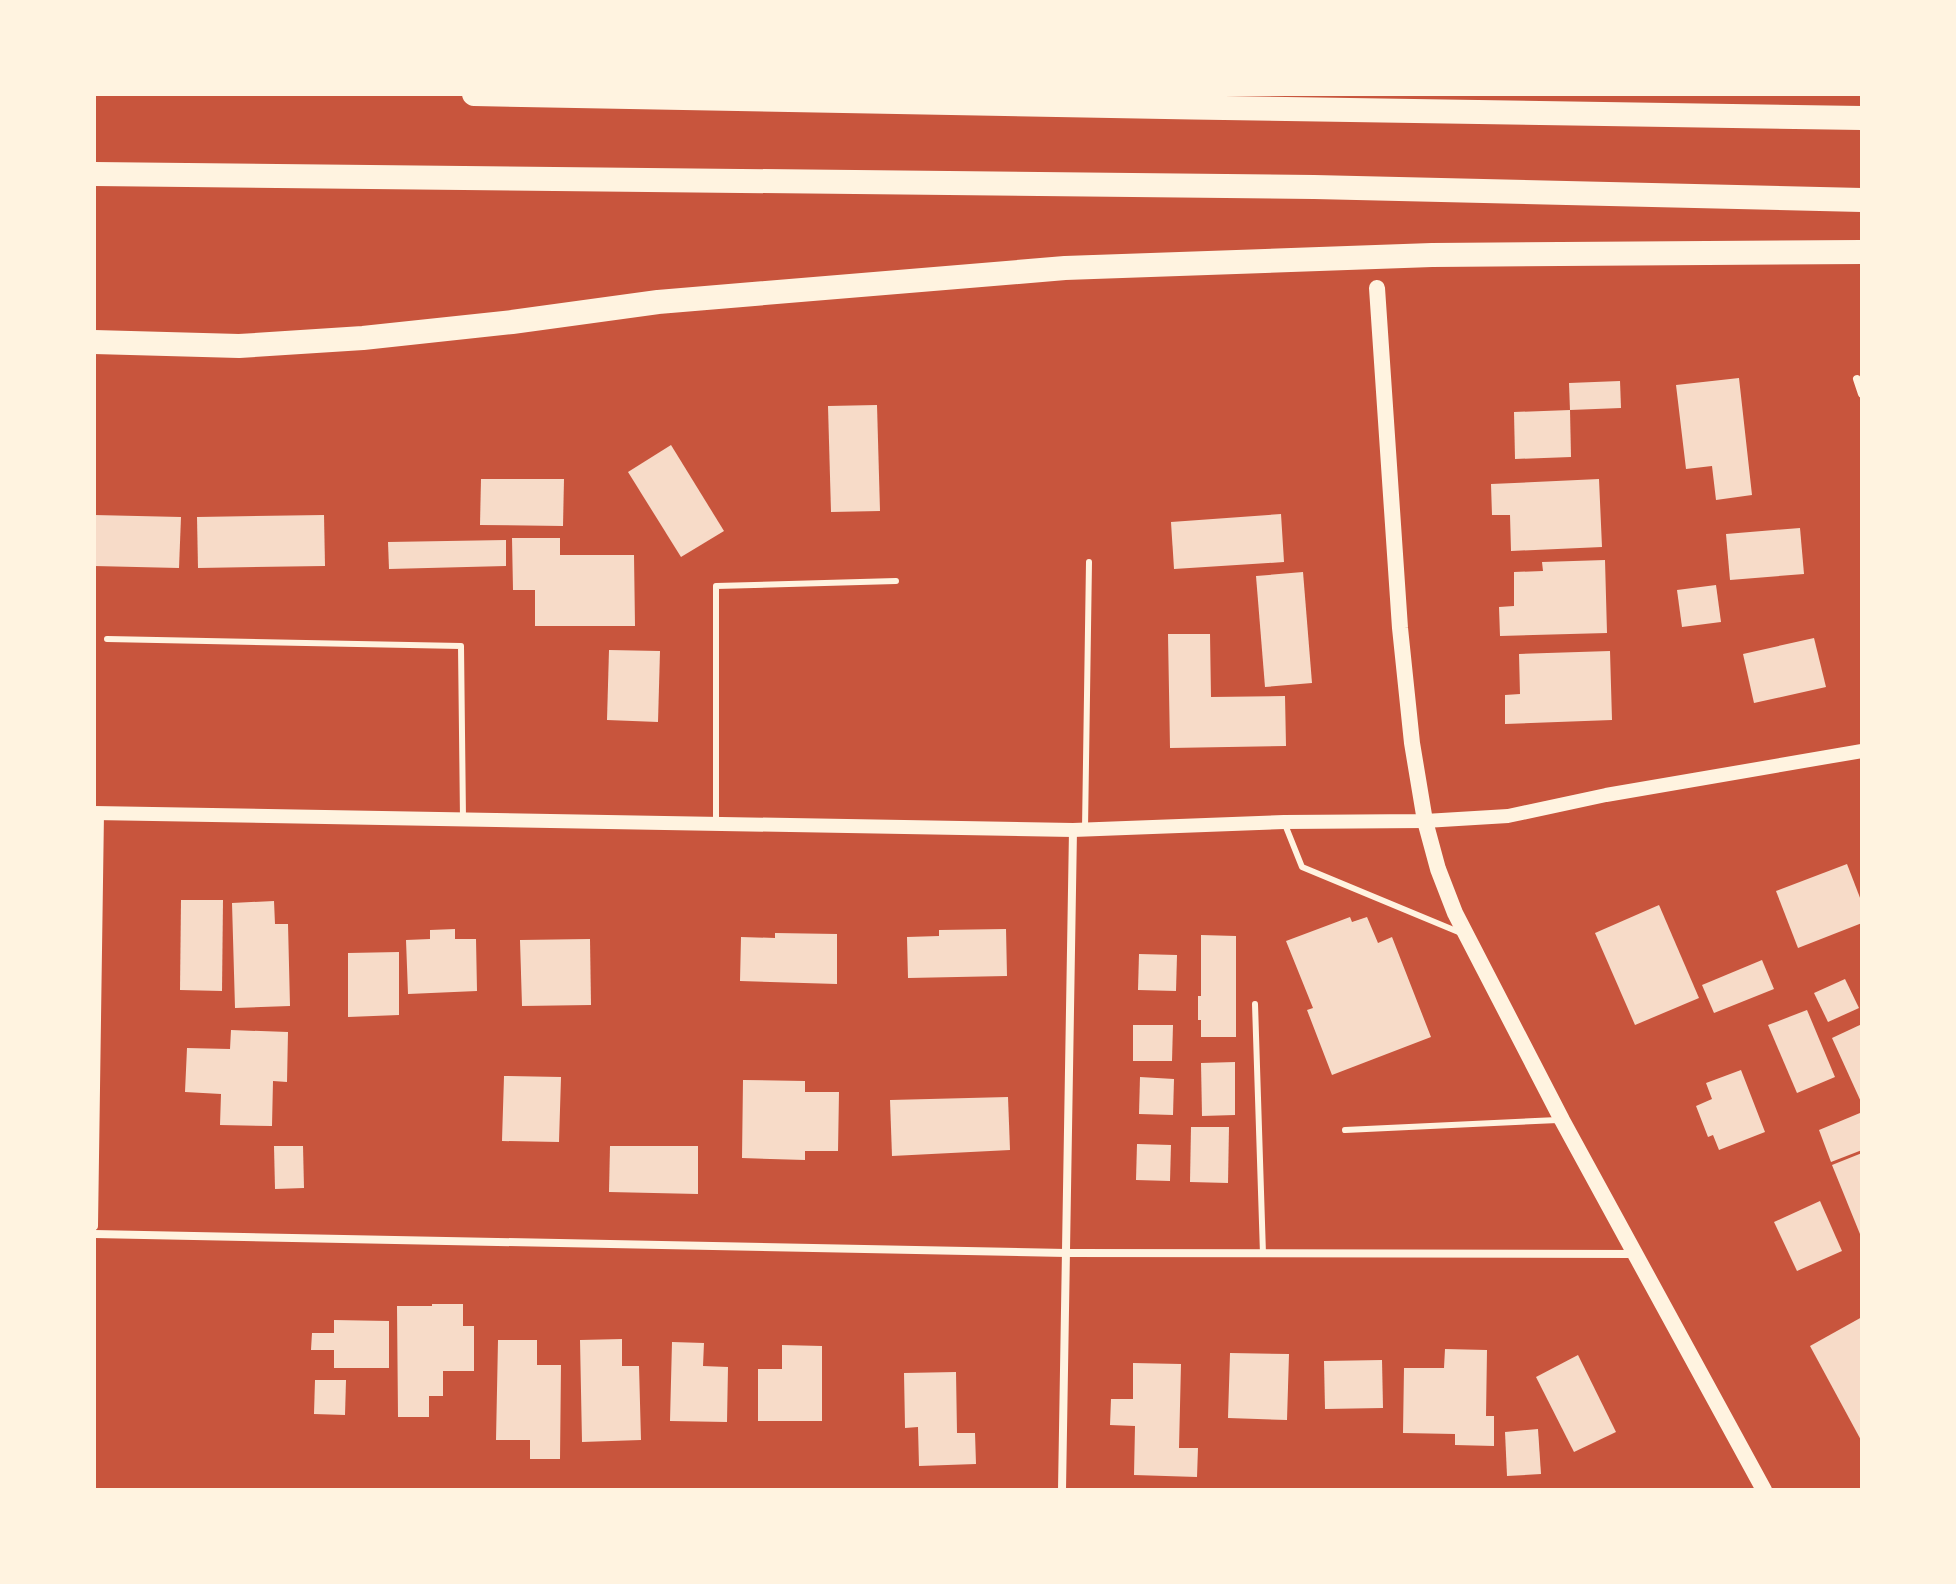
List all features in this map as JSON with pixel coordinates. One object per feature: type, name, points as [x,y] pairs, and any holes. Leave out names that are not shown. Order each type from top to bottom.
[{"type":"highway","points":[[474,94],[1116,104],[1427,114],[1862,118]]},
{"type":"highway","points":[[94,174],[1314,187],[1862,200]]},
{"type":"highway","points":[[94,342],[239,346],[363,338],[658,302],[1065,268],[1432,255],[1862,252]]},
{"type":"main road","points":[[1377,288],[1400,628],[1412,743],[1425,821],[1438,869],[1466,935],[1562,1120],[1764,1490]]},
{"type":"street","points":[[1857,379],[1862,394]]},
{"type":"street","points":[[94,1226],[97,813],[1079,830],[1284,822],[1425,821],[1508,816],[1606,795],[1862,751]]},
{"type":"street","points":[[1062,1490],[1079,830]]},
{"type":"street","points":[[94,1234],[1066,1253],[1636,1254]]},
{"type":"lane","points":[[1079,830],[1089,562]]},
{"type":"lane","points":[[716,824],[716,586],[896,581]]},
{"type":"lane","points":[[107,639],[461,646],[463,819]]},
{"type":"lane","points":[[1284,822],[1302,867],[1466,935]]},
{"type":"lane","points":[[1255,1004],[1263,1254]]},
{"type":"lane","points":[[1345,1130],[1562,1120]]},
{"type":"building","points":[[1739,378],[1752,495],[1716,500],[1712,466],[1686,469],[1676,385]]},
{"type":"building","points":[[1620,381],[1621,408],[1570,410],[1569,383]]},
{"type":"building","points":[[877,405],[880,511],[831,512],[828,406]]},
{"type":"building","points":[[1570,410],[1571,457],[1515,459],[1514,412]]},
{"type":"building","points":[[671,445],[724,531],[681,557],[628,472]]},
{"type":"building","points":[[481,479],[564,479],[563,526],[480,525]]},
{"type":"building","points":[[1599,479],[1602,547],[1511,551],[1510,515],[1492,515],[1491,484]]},
{"type":"building","points":[[1281,514],[1284,562],[1174,569],[1171,522]]},
{"type":"building","points":[[94,515],[181,517],[179,568],[94,566]]},
{"type":"building","points":[[324,515],[325,566],[198,568],[197,517]]},
{"type":"building","points":[[1800,528],[1804,574],[1730,580],[1726,534]]},
{"type":"building","points":[[512,538],[560,538],[560,555],[634,555],[635,626],[535,626],[535,590],[513,590]]},
{"type":"building","points":[[506,540],[506,566],[389,569],[388,542]]},
{"type":"building","points":[[1605,560],[1607,633],[1500,636],[1499,607],[1514,606],[1514,572],[1543,571],[1542,562]]},
{"type":"building","points":[[1303,572],[1312,683],[1265,687],[1256,576]]},
{"type":"building","points":[[1716,585],[1721,622],[1682,627],[1677,590]]},
{"type":"building","points":[[1168,634],[1210,634],[1211,697],[1285,696],[1286,746],[1170,748]]},
{"type":"building","points":[[1814,638],[1826,687],[1754,703],[1743,654]]},
{"type":"building","points":[[609,650],[660,651],[658,722],[607,720]]},
{"type":"building","points":[[1610,651],[1612,720],[1505,724],[1505,695],[1520,694],[1519,654]]},
{"type":"building","points":[[1847,864],[1862,903],[1862,923],[1798,948],[1776,891]]},
{"type":"building","points":[[181,900],[223,900],[222,991],[180,990]]},
{"type":"building","points":[[274,901],[275,924],[288,924],[290,1006],[235,1008],[232,903]]},
{"type":"building","points":[[1659,905],[1699,998],[1635,1025],[1595,933]]},
{"type":"building","points":[[1350,917],[1352,922],[1367,917],[1378,943],[1392,937],[1431,1037],[1332,1075],[1307,1010],[1313,1008],[1286,941]]},
{"type":"building","points":[[455,929],[455,939],[476,939],[477,991],[408,994],[406,940],[430,939],[430,930]]},
{"type":"building","points":[[1006,929],[1007,976],[908,978],[907,937],[939,936],[939,930]]},
{"type":"building","points":[[775,933],[837,934],[837,984],[740,981],[741,937],[775,938]]},
{"type":"building","points":[[1201,935],[1236,936],[1236,1037],[1201,1037],[1198,996],[1201,996]]},
{"type":"building","points":[[590,939],[591,1005],[522,1006],[520,940]]},
{"type":"building","points":[[399,952],[399,1015],[348,1017],[348,953]]},
{"type":"building","points":[[1139,954],[1177,955],[1176,991],[1138,990]]},
{"type":"building","points":[[1762,960],[1774,989],[1714,1013],[1702,985]]},
{"type":"building","points":[[1845,979],[1859,1008],[1828,1022],[1814,993]]},
{"type":"building","points":[[1807,1010],[1835,1077],[1797,1093],[1768,1025]]},
{"type":"building","points":[[1862,1024],[1862,1104],[1832,1038]]},
{"type":"building","points":[[1133,1025],[1173,1025],[1172,1061],[1133,1061]]},
{"type":"building","points":[[231,1030],[288,1032],[287,1082],[273,1081],[272,1126],[220,1125],[221,1094],[185,1092],[187,1048],[230,1049]]},
{"type":"building","points":[[1235,1062],[1235,1115],[1202,1116],[1201,1063]]},
{"type":"building","points":[[1741,1070],[1765,1132],[1719,1150],[1713,1135],[1708,1137],[1696,1106],[1712,1099],[1706,1083]]},
{"type":"building","points":[[504,1076],[561,1077],[559,1142],[502,1141]]},
{"type":"building","points":[[1140,1077],[1174,1079],[1173,1115],[1139,1114]]},
{"type":"building","points":[[743,1080],[805,1081],[805,1092],[839,1092],[838,1151],[805,1151],[805,1160],[742,1158]]},
{"type":"building","points":[[1008,1097],[1010,1150],[892,1156],[890,1100]]},
{"type":"building","points":[[1860,1113],[1862,1150],[1831,1162],[1819,1130]]},
{"type":"building","points":[[1191,1127],[1229,1127],[1228,1183],[1190,1182]]},
{"type":"building","points":[[1137,1144],[1171,1145],[1170,1181],[1136,1180]]},
{"type":"building","points":[[274,1146],[303,1146],[304,1188],[275,1189]]},
{"type":"building","points":[[610,1146],[698,1146],[698,1194],[609,1192]]},
{"type":"building","points":[[1862,1153],[1862,1239],[1832,1165]]},
{"type":"building","points":[[1820,1201],[1842,1251],[1797,1271],[1774,1222]]},
{"type":"building","points":[[463,1304],[463,1326],[474,1326],[474,1371],[443,1371],[443,1396],[429,1396],[429,1417],[398,1417],[397,1306]]},
{"type":"building","points":[[1862,1317],[1862,1442],[1810,1346]]},
{"type":"building","points":[[334,1320],[389,1321],[389,1368],[334,1368],[334,1350],[311,1350],[312,1333],[334,1333]]},
{"type":"building","points":[[622,1339],[622,1366],[639,1366],[641,1440],[582,1442],[580,1340]]},
{"type":"building","points":[[498,1340],[537,1340],[537,1365],[561,1365],[560,1459],[530,1459],[530,1440],[496,1440]]},
{"type":"building","points":[[672,1342],[704,1343],[703,1366],[728,1367],[727,1422],[670,1421]]},
{"type":"building","points":[[782,1345],[822,1346],[822,1421],[758,1421],[758,1369],[782,1369]]},
{"type":"building","points":[[1445,1349],[1487,1350],[1486,1416],[1494,1416],[1494,1446],[1455,1445],[1455,1434],[1403,1433],[1404,1368],[1444,1368]]},
{"type":"building","points":[[1230,1353],[1289,1354],[1287,1420],[1228,1418]]},
{"type":"building","points":[[1578,1355],[1616,1432],[1574,1452],[1536,1377]]},
{"type":"building","points":[[1382,1360],[1383,1408],[1325,1409],[1324,1361]]},
{"type":"building","points":[[1133,1363],[1181,1364],[1179,1448],[1198,1448],[1197,1477],[1134,1475],[1135,1426],[1110,1425],[1111,1399],[1133,1399]]},
{"type":"building","points":[[956,1372],[957,1433],[975,1433],[976,1464],[919,1466],[918,1427],[905,1428],[904,1373]]},
{"type":"building","points":[[315,1380],[346,1380],[345,1415],[314,1414]]},
{"type":"building","points":[[1538,1429],[1541,1474],[1507,1476],[1505,1432]]}]
